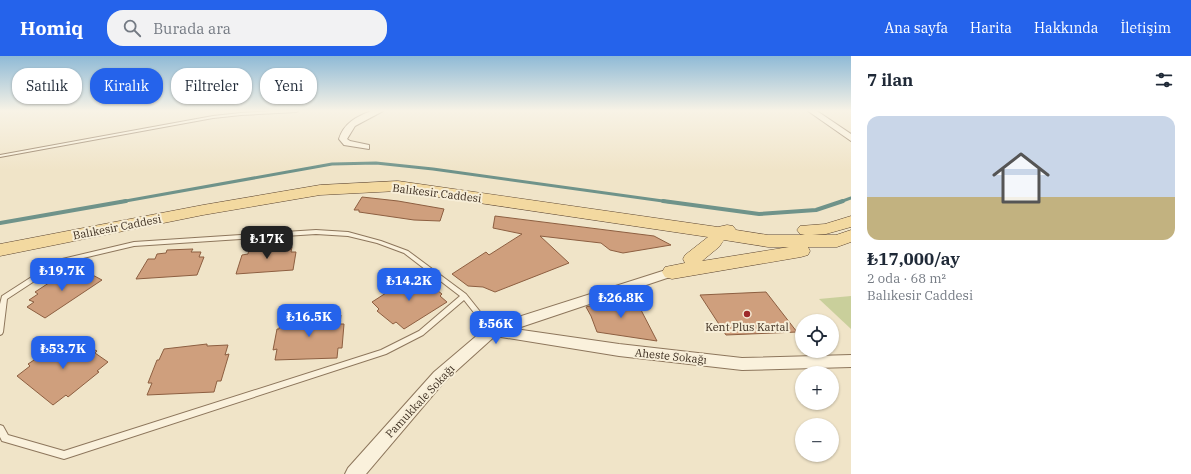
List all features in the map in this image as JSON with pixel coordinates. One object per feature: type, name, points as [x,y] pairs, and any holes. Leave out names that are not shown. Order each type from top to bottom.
[{"type":"main road","name":"Balıkesir Caddesi","points":[[0,240],[302,184],[364,179],[414,179],[722,231]]},
{"type":"main road","name":"Balıkesir Caddesi","points":[[0,250],[203,210],[320,190],[398,186],[722,231]]},
{"type":"main road","points":[[700,262],[808,250],[838,235],[851,222]]},
{"type":"main road","points":[[656,223],[688,238],[700,262]]},
{"type":"main road","points":[[722,231],[789,235],[817,233],[838,235]]},
{"type":"main road","points":[[672,272],[700,262],[726,256],[734,245],[722,231]]},
{"type":"street","points":[[347,131],[343,139],[347,144],[366,148]]},
{"type":"street","points":[[840,131],[851,138]]},
{"type":"street","name":"Pamukkale Sokağı","points":[[354,474],[439,377],[492,331],[672,272]]},
{"type":"street","name":"Aheste Sokağı","points":[[492,331],[619,350],[742,364],[851,362]]},
{"type":"lane","points":[[0,156],[139,131]]},
{"type":"lane","points":[[0,332],[4,298],[60,261],[134,244],[316,232],[348,234],[379,242],[406,252],[464,296],[492,331]]},
{"type":"lane","points":[[0,429],[5,438],[64,455],[383,352],[421,334],[464,296]]},
{"type":"green space","points":[[851,296],[851,329],[839,318],[839,314],[835,314],[819,299]]},
{"type":"building","points":[[362,197],[398,201],[444,209],[440,221],[414,220],[359,212],[359,210],[354,210]]},
{"type":"building","points":[[495,216],[654,236],[671,245],[623,253],[610,250],[601,243],[540,236],[569,263],[495,292],[483,287],[468,286],[452,274],[486,252],[489,255],[522,234],[493,228]]},
{"type":"building","points":[[283,244],[283,248],[292,247],[291,252],[296,252],[293,270],[236,274],[242,255],[248,254],[249,249],[258,249],[258,246]]},
{"type":"building","points":[[193,249],[191,252],[201,252],[199,257],[204,257],[197,275],[136,279],[148,259],[155,259],[157,254],[166,253],[167,250]]},
{"type":"building","points":[[75,271],[80,274],[85,271],[102,280],[45,318],[27,307],[34,302],[29,300],[38,294],[35,292],[61,275],[65,277]]},
{"type":"building","points":[[415,276],[422,281],[424,280],[442,294],[440,296],[447,302],[404,329],[396,322],[393,324],[377,311],[379,309],[372,302],[386,293],[385,292]]},
{"type":"building","name":"Kent Plus Kartal","points":[[766,292],[795,329],[795,332],[726,335],[700,295]]},
{"type":"building","points":[[631,295],[641,310],[657,341],[597,332],[586,307]]},
{"type":"building","points":[[341,315],[340,324],[344,324],[342,348],[338,348],[337,358],[275,360],[277,349],[273,350],[277,329],[279,329],[281,319],[301,318],[301,316]]},
{"type":"building","points":[[69,337],[97,351],[95,353],[108,362],[97,371],[99,372],[68,397],[66,395],[53,405],[17,376],[30,366],[28,364]]},
{"type":"building","points":[[207,344],[207,346],[228,345],[225,355],[229,354],[221,381],[217,381],[214,392],[147,395],[152,383],[148,383],[157,360],[159,360],[164,349]]},
{"type":"waterway","points":[[120,202],[332,164],[376,163],[433,169],[670,202]]},
{"type":"waterway","points":[[840,202],[851,198]]},
{"type":"waterway","points":[[0,223],[126,201]]},
{"type":"waterway","points":[[663,201],[759,214],[816,210],[840,202]]},
{"type":"place","name":"Kent Plus Kartal","points":[[747,314]]}]
